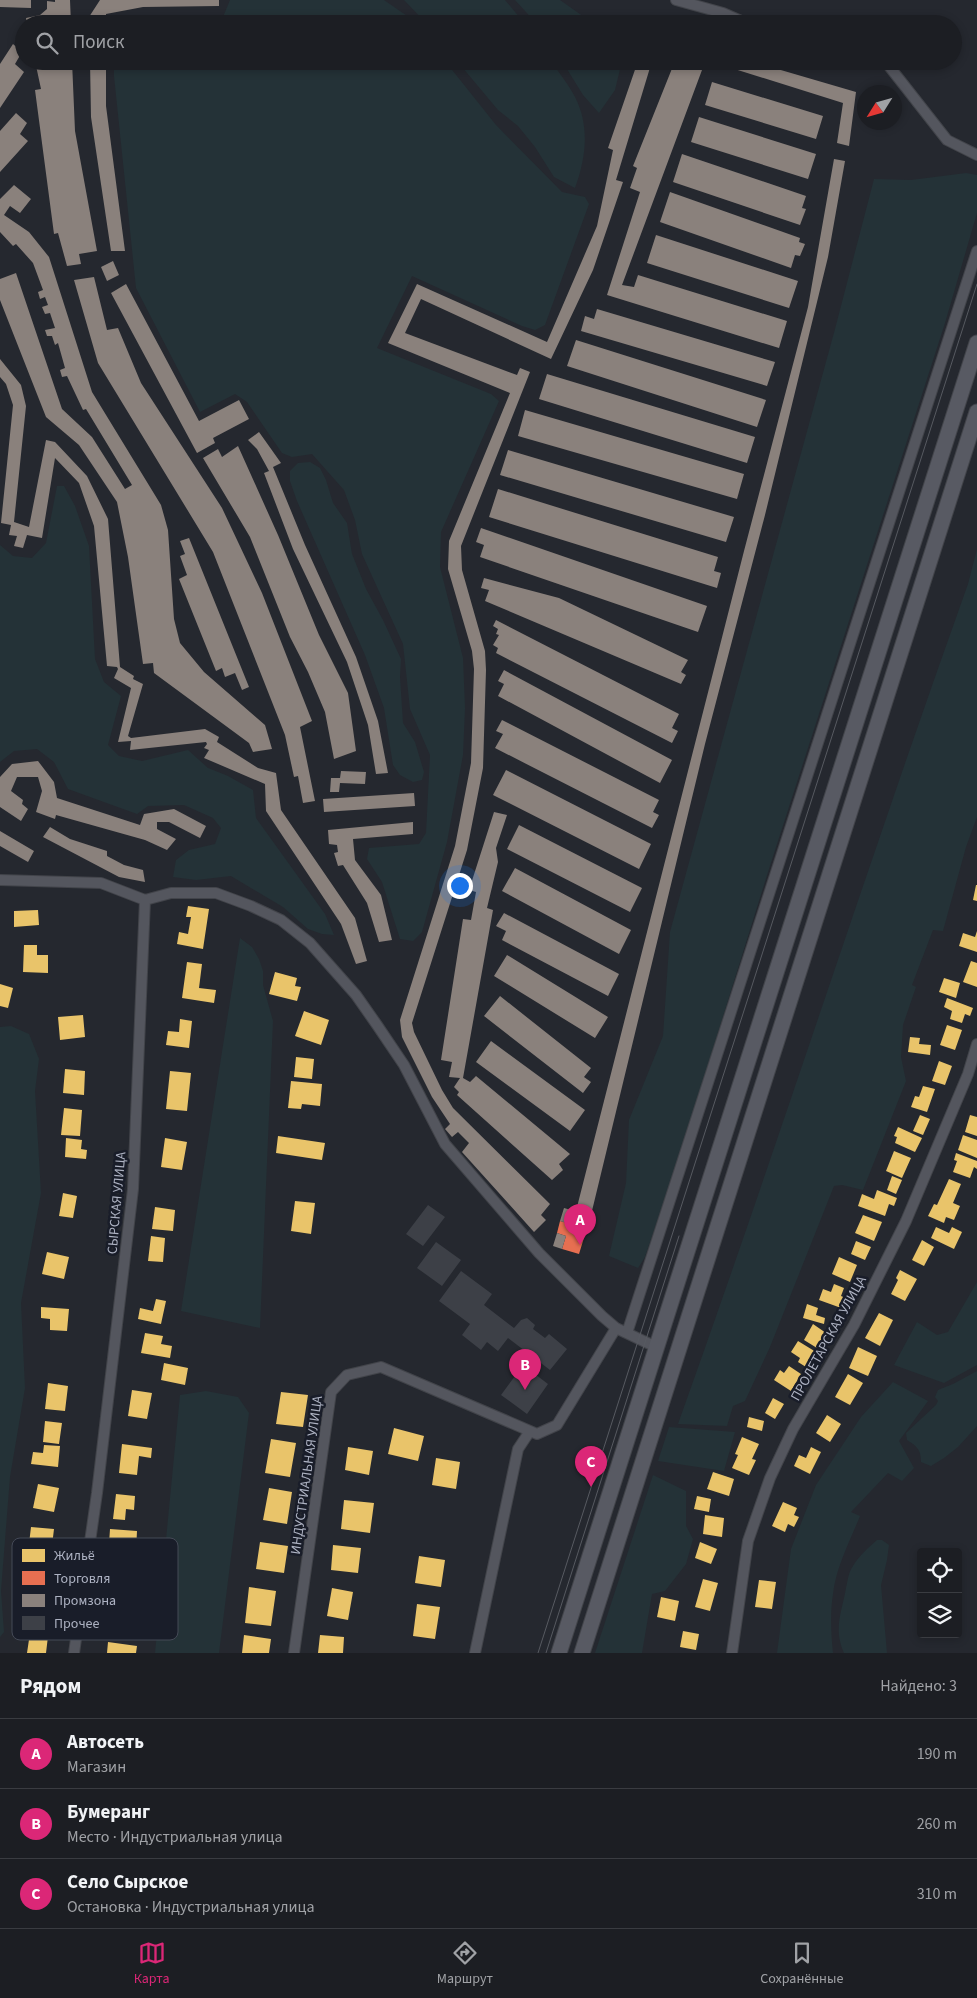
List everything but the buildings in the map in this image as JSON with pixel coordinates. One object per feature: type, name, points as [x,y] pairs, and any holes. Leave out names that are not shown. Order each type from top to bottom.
[{"type":"main road","points":[[559,1653],[977,343]]},
{"type":"main road","points":[[582,1653],[977,412]]},
{"type":"street","points":[[676,0],[728,15]]},
{"type":"street","points":[[892,70],[947,140],[977,155]]},
{"type":"street","points":[[627,1333],[977,251]]},
{"type":"street","points":[[0,880],[101,883],[145,900],[171,893],[216,893],[281,920],[310,943],[356,996],[404,1065],[445,1144],[539,1253],[616,1328],[656,1347]]},
{"type":"street","name":"СЫРСКАЯ УЛИЦА","points":[[90,1538],[133,1190],[145,900]]},
{"type":"street","name":"ПРОЛЕТАРСКАЯ УЛИЦА","points":[[732,1653],[748,1542],[770,1478],[793,1429],[854,1324],[906,1221],[968,1074],[977,1044]]},
{"type":"street","points":[[475,1653],[518,1449],[530,1431],[537,1434],[557,1425],[616,1328]]},
{"type":"street","name":"ИНДУСТРИАЛЬНАЯ УЛИЦА","points":[[294,1653],[331,1392],[346,1375],[380,1367],[530,1431]]},
{"type":"street","name":"СЫРСКАЯ УЛИЦА","points":[[74,1653],[76,1640]]},
{"type":"shaded area","points":[[230,0],[384,0],[406,15],[224,15]]},
{"type":"shaded area","points":[[404,0],[505,0],[518,15],[418,15]]},
{"type":"shaded area","points":[[515,0],[560,0],[581,15],[529,15]]},
{"type":"shaded area","points":[[114,70],[452,70],[496,125],[562,192],[585,197],[589,204],[545,325],[535,330],[522,326],[412,276],[377,348],[491,394],[499,401],[441,532],[440,567],[463,658],[465,708],[463,755],[447,842],[422,932],[413,941],[400,939],[382,882],[367,859],[369,848],[419,844],[426,833],[430,755],[410,709],[403,644],[362,554],[355,520],[344,490],[312,454],[292,457],[282,453],[247,402],[235,394],[200,412],[136,288]]},
{"type":"shaded area","points":[[465,70],[557,70],[573,92],[583,119],[584,154],[575,188],[554,177],[535,147],[518,126],[498,110]]},
{"type":"shaded area","points":[[568,70],[620,70],[615,90],[599,113],[583,95]]},
{"type":"shaded area","points":[[966,173],[977,175],[977,213],[945,323],[768,872],[684,1142],[645,1257],[638,1268],[609,1256],[626,1183],[629,1120],[663,1036],[670,932],[835,329],[874,179],[911,180]]},
{"type":"shaded area","points":[[310,462],[320,468],[333,503],[347,523],[352,554],[366,589],[401,659],[400,677],[403,723],[415,742],[424,772],[422,780],[413,782],[400,775],[393,765],[384,708],[365,655],[297,501],[290,481],[290,471],[298,463]]},
{"type":"shaded area","points":[[57,486],[64,486],[75,506],[89,546],[95,659],[104,682],[121,696],[108,745],[119,756],[142,761],[188,750],[208,768],[228,776],[253,790],[256,818],[325,914],[334,935],[322,934],[308,929],[283,907],[231,876],[196,880],[173,877],[176,860],[189,850],[215,844],[221,828],[213,818],[184,805],[148,806],[137,814],[68,789],[54,762],[37,749],[14,751],[0,762],[0,545],[13,556],[32,558],[46,543]]},
{"type":"shaded area","points":[[977,549],[977,817],[966,847],[943,931],[933,930],[912,985],[916,987],[903,1025],[901,1057],[906,1081],[863,1190],[842,1185],[834,1186],[770,1347],[745,1401],[733,1406],[727,1426],[678,1424],[968,584]]},
{"type":"shaded area","points":[[240,938],[252,947],[259,959],[263,971],[263,985],[273,1021],[260,1328],[181,1311]]},
{"type":"shaded area","points":[[11,1026],[29,1034],[39,1059],[35,1091],[41,1193],[21,1303],[25,1388],[10,1477],[1,1591],[4,1632],[0,1637],[0,1027]]},
{"type":"shaded area","points":[[977,1282],[977,1365],[944,1383],[894,1365],[917,1322],[937,1335],[948,1332]]},
{"type":"shaded area","points":[[977,1371],[977,1426],[958,1447],[944,1458],[931,1466],[921,1462],[919,1451],[916,1446],[907,1440],[906,1433],[936,1405],[938,1401],[935,1397],[938,1390]]},
{"type":"shaded area","points":[[893,1382],[928,1401],[899,1441],[914,1468],[902,1481],[888,1473],[851,1512],[860,1516],[844,1554],[835,1584],[831,1616],[833,1653],[777,1653],[791,1549],[816,1485],[861,1417]]},
{"type":"shaded area","points":[[206,1391],[238,1397],[249,1413],[219,1653],[155,1653],[156,1640],[178,1640],[178,1538],[166,1538],[180,1395]]},
{"type":"shaded area","points":[[669,1427],[735,1432],[724,1471],[658,1461]]},
{"type":"shaded area","points":[[653,1475],[686,1491],[686,1526],[693,1539],[686,1564],[665,1591],[652,1594],[642,1653],[595,1653]]},
{"type":"shaded area","points":[[877,1540],[882,1540],[889,1545],[881,1585],[887,1653],[844,1653],[839,1636],[839,1628],[849,1574],[858,1559]]},
{"type":"tram line","points":[[538,1653],[977,284]]},
{"type":"tram line","points":[[546,1653],[679,1236]]},
{"type":"place","name":"Автосеть","points":[[580,1245]]},
{"type":"place","name":"Бумеранг","points":[[525,1390]]},
{"type":"place","name":"Село Сырское","points":[[591,1487]]}]
